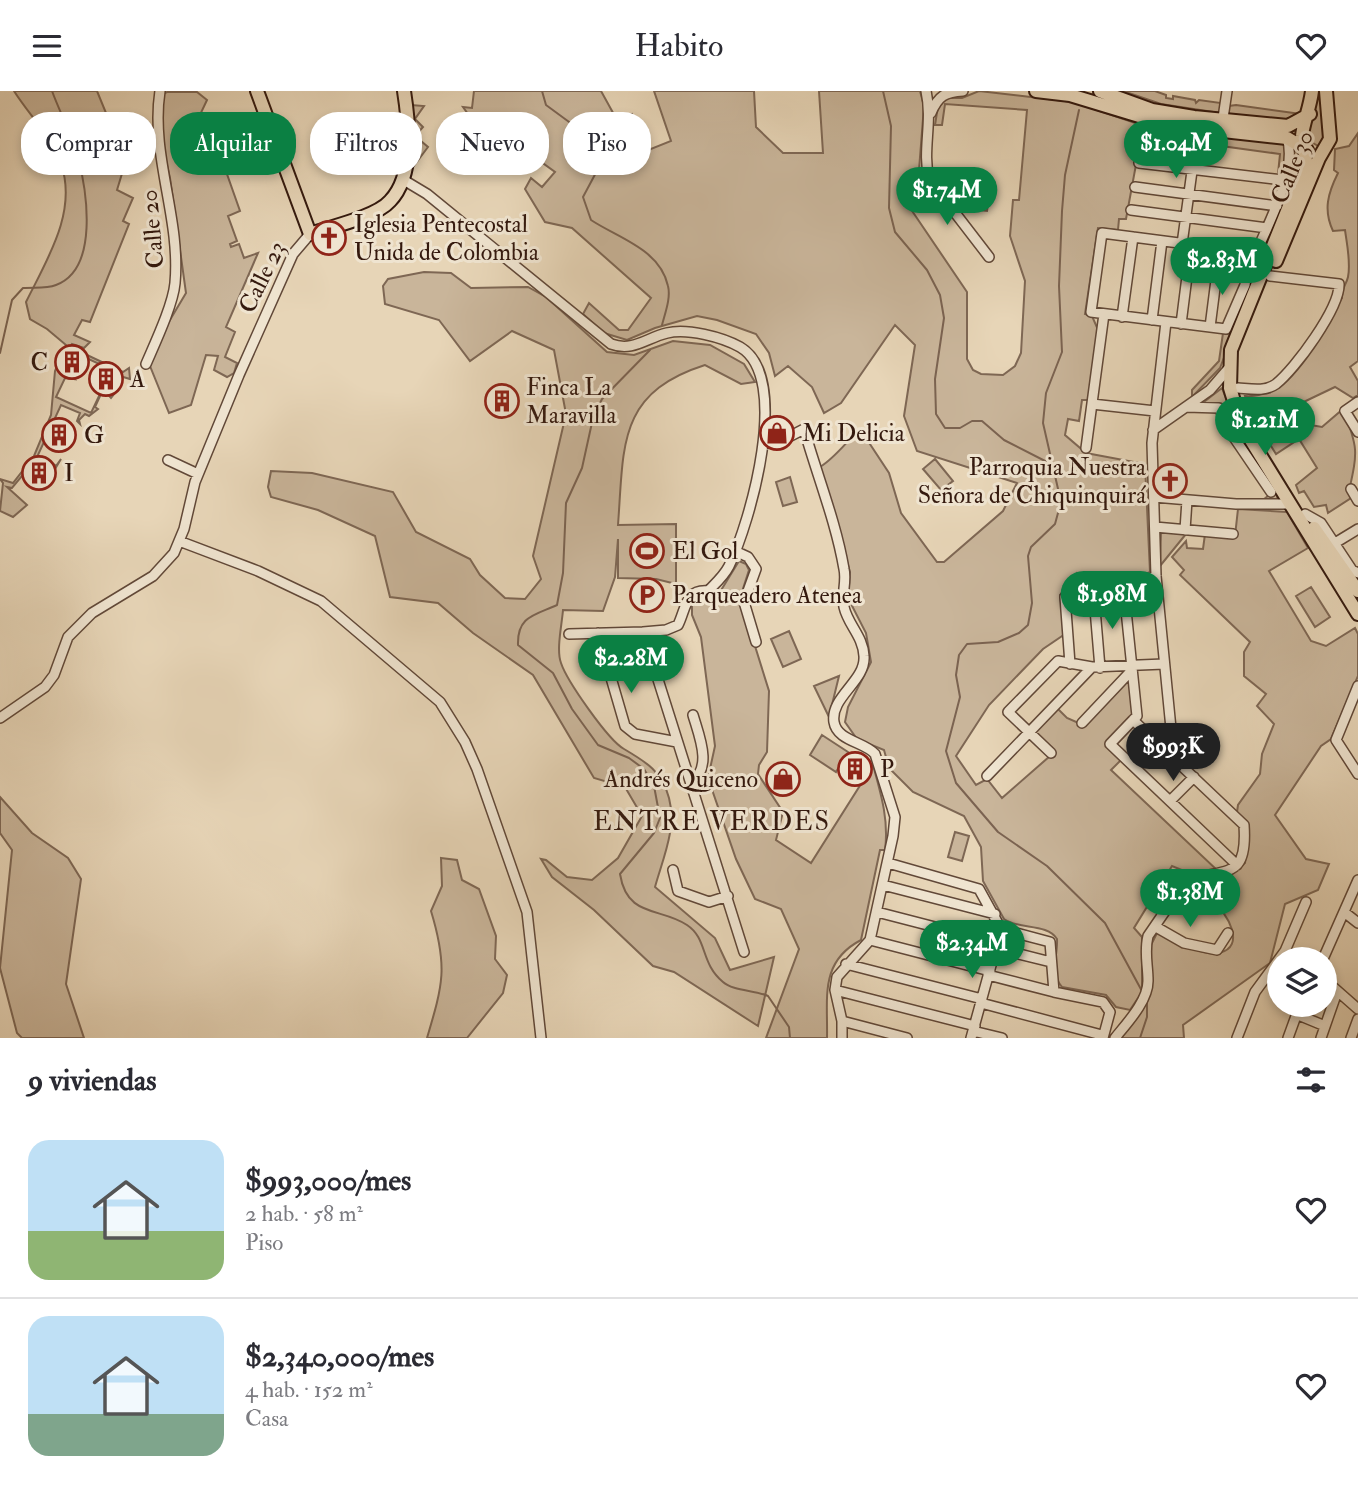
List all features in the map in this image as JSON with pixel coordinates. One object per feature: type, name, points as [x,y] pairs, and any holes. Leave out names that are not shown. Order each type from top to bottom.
[{"type":"main road","points":[[257,91],[310,234]]},
{"type":"main road","name":"Calle 23","points":[[310,234],[374,211],[390,202],[402,179],[407,160],[404,91]]},
{"type":"main road","points":[[1036,91],[1070,95],[1152,122],[1194,123],[1287,138],[1307,150],[1317,151],[1324,148]]},
{"type":"main road","points":[[1100,91],[1194,123],[1223,118],[1289,126],[1310,114]]},
{"type":"main road","name":"Calle 30","points":[[1312,91],[1310,114],[1301,141],[1307,150],[1306,164],[1234,342],[1229,367],[1236,413],[1358,614]]},
{"type":"main road","name":"Calle 30","points":[[1326,91],[1330,133],[1239,354],[1238,388],[1248,420],[1305,515],[1358,591]]},
{"type":"street","name":"Calle 20","points":[[146,365],[175,282],[167,179],[158,145],[156,113],[160,91]]},
{"type":"street","points":[[926,91],[931,113],[926,169],[929,179],[989,257]]},
{"type":"street","points":[[931,113],[937,100],[949,91],[963,91]]},
{"type":"street","points":[[1223,118],[1227,91]]},
{"type":"street","points":[[1181,324],[1194,123]]},
{"type":"street","points":[[1253,253],[1102,233],[1091,313],[1226,329],[1245,285],[1253,253],[1277,206],[1292,150],[1287,138]]},
{"type":"street","points":[[1139,163],[1283,180]]},
{"type":"street","points":[[402,179],[427,194],[611,344],[628,347],[675,332],[709,336],[741,348],[756,364],[761,375],[766,420],[763,444],[735,551],[724,575],[708,591],[697,591],[692,595],[683,607],[678,625],[666,630],[569,634]]},
{"type":"street","points":[[1135,187],[1277,206]]},
{"type":"street","points":[[1130,210],[1267,228]]},
{"type":"street","name":"Calle 23","points":[[0,717],[45,687],[54,675],[68,638],[92,613],[153,576],[174,553],[184,529],[198,474],[293,254],[310,234]]},
{"type":"street","points":[[1122,317],[1132,237]]},
{"type":"street","points":[[1152,320],[1162,241]]},
{"type":"street","points":[[1210,327],[1220,249]]},
{"type":"street","points":[[1238,388],[1263,389],[1275,385],[1299,360],[1340,290],[1339,284],[1270,276]]},
{"type":"street","points":[[1086,448],[1104,314]]},
{"type":"street","points":[[1166,322],[1153,430],[1154,497],[1156,576],[1174,759]]},
{"type":"street","points":[[1153,430],[1220,381],[1229,367]]},
{"type":"street","points":[[1358,402],[1345,411],[1358,432]]},
{"type":"street","points":[[1092,404],[1155,411]]},
{"type":"street","points":[[1186,407],[1219,408],[1235,439],[1271,492]]},
{"type":"street","points":[[763,444],[781,440],[804,429],[845,572],[845,610],[863,640],[864,666],[836,709],[834,720],[842,734],[870,747],[875,754],[895,817],[888,863],[870,940],[837,977],[835,990],[842,1021],[842,1038]]},
{"type":"street","points":[[168,460],[198,474]]},
{"type":"street","points":[[1350,489],[1358,501]]},
{"type":"street","points":[[1154,497],[1289,504]]},
{"type":"street","points":[[1185,530],[1187,500]]},
{"type":"street","points":[[1305,515],[1321,523],[1356,569]]},
{"type":"street","points":[[1155,527],[1233,534]]},
{"type":"street","points":[[1335,543],[1358,529]]},
{"type":"street","points":[[179,541],[258,571],[321,601],[440,702],[465,742],[477,769],[527,912],[541,1038]]},
{"type":"street","points":[[735,551],[748,557],[756,569],[744,602],[756,642]]},
{"type":"street","points":[[1070,664],[1065,597],[1104,598],[1156,576]]},
{"type":"street","points":[[1124,591],[1137,716],[1110,744],[1237,865]]},
{"type":"street","points":[[988,776],[1096,667],[1094,597]]},
{"type":"street","points":[[643,632],[744,952]]},
{"type":"street","points":[[598,633],[625,726],[635,734],[677,742]]},
{"type":"street","points":[[1051,753],[1008,712],[1058,661],[1096,667],[1132,668],[1164,664]]},
{"type":"street","points":[[1082,723],[1132,668]]},
{"type":"street","points":[[1358,686],[1336,740],[1358,774]]},
{"type":"street","points":[[691,783],[698,778],[703,764],[694,715]]},
{"type":"street","points":[[1115,1038],[1141,1003],[1147,988],[1147,936],[1156,927],[1185,882],[1224,874],[1237,865],[1245,849],[1244,825],[1133,720]]},
{"type":"street","points":[[1170,801],[1194,777]]},
{"type":"street","points":[[888,863],[979,889],[995,913],[1001,929],[973,1032]]},
{"type":"street","points":[[673,870],[678,891],[709,902],[728,896]]},
{"type":"street","points":[[1328,947],[1358,880]]},
{"type":"street","points":[[883,885],[995,913]]},
{"type":"street","points":[[1287,947],[1306,902]]},
{"type":"street","points":[[877,912],[1051,962]]},
{"type":"street","points":[[1344,912],[1358,923]]},
{"type":"street","points":[[1156,927],[1184,943],[1217,950],[1228,933]]},
{"type":"street","points":[[1001,929],[1050,942],[1054,953],[1051,962],[1054,992]]},
{"type":"street","points":[[846,964],[1098,1034],[1103,1038],[1110,1012],[1103,1002],[1054,992],[870,940]]},
{"type":"street","points":[[1237,1038],[1255,992],[1267,976]]},
{"type":"street","points":[[835,990],[973,1032],[1002,1038]]},
{"type":"street","points":[[1337,992],[1358,1009]]},
{"type":"street","points":[[1288,1038],[1295,1017]]},
{"type":"street","points":[[1312,1017],[1325,1025]]},
{"type":"street","points":[[1321,1038],[1328,1017]]},
{"type":"street","points":[[1351,1038],[1358,1019]]},
{"type":"street","points":[[842,1021],[907,1038]]},
{"type":"shaded area","points":[[14,91],[97,91],[106,112],[29,112]]},
{"type":"shaded area","points":[[474,91],[601,91],[613,112],[563,112],[563,175],[651,175],[651,149],[671,141],[654,91],[754,91],[756,127],[783,153],[823,153],[819,91],[920,91],[924,106],[919,170],[904,199],[967,292],[967,359],[973,370],[981,374],[1003,375],[1015,366],[1021,353],[1025,281],[1010,236],[1013,200],[1019,200],[1027,110],[945,104],[942,125],[935,125],[938,106],[945,98],[962,98],[979,91],[1073,102],[1156,130],[1188,136],[1165,137],[1161,162],[1137,159],[1126,219],[1119,219],[1118,230],[1098,228],[1085,314],[1092,316],[1099,332],[1089,400],[1082,400],[1079,421],[1068,419],[1065,435],[1086,453],[1145,464],[1150,572],[1104,594],[1096,592],[1077,573],[1060,595],[1065,634],[1043,649],[989,705],[956,756],[976,785],[987,779],[1002,798],[1050,756],[1034,733],[1057,708],[1067,718],[1083,725],[1130,676],[1133,717],[1107,745],[1122,759],[1111,770],[1217,870],[1184,871],[1172,866],[1134,928],[1142,937],[1142,992],[1130,1010],[1116,1007],[1106,995],[1062,987],[1055,970],[1057,939],[1047,931],[1017,925],[1004,919],[983,881],[981,847],[964,816],[913,792],[889,768],[884,750],[857,739],[845,722],[848,707],[871,662],[866,633],[848,598],[850,572],[820,467],[860,429],[889,473],[901,513],[937,562],[944,562],[1003,511],[1017,483],[917,451],[904,416],[915,345],[895,325],[841,403],[824,413],[812,387],[788,366],[775,376],[769,353],[756,334],[697,316],[655,328],[627,340],[604,333],[583,314],[589,303],[619,330],[628,330],[651,298],[572,228],[545,222],[525,189],[531,178],[542,187],[555,172],[549,168],[549,112],[467,112],[463,107],[472,108]]},
{"type":"shaded area","points":[[1123,91],[1155,91],[1166,95],[1166,98],[1173,99],[1173,96],[1195,100],[1196,103],[1199,100],[1221,103],[1220,113],[1161,104]]},
{"type":"shaded area","points":[[1316,91],[1322,91],[1325,137],[1318,146],[1308,140]]},
{"type":"shaded area","points":[[197,92],[207,100],[201,112],[170,112],[170,175],[227,175],[240,211],[228,216],[237,241],[230,244],[231,247],[239,244],[244,258],[258,253],[226,327],[235,332],[225,357],[237,363],[234,373],[227,377],[214,370],[218,356],[206,355],[191,405],[169,413],[150,366],[164,330],[186,293],[170,178],[162,144],[160,114],[163,94]]},
{"type":"shaded area","points":[[411,105],[424,106],[420,112],[411,112]]},
{"type":"shaded area","points":[[1229,106],[1301,114],[1287,120],[1228,114]]},
{"type":"shaded area","points":[[1199,132],[1286,144],[1284,169],[1278,174],[1280,154],[1200,143]]},
{"type":"shaded area","points":[[1358,133],[1358,361],[1350,367],[1358,381],[1358,395],[1353,398],[1335,387],[1291,408],[1299,423],[1322,427],[1343,409],[1348,422],[1355,449],[1349,491],[1351,498],[1328,513],[1326,505],[1314,507],[1304,491],[1299,493],[1296,485],[1317,468],[1299,439],[1276,454],[1253,417],[1245,396],[1261,394],[1289,375],[1302,361],[1342,298],[1349,271],[1348,248],[1345,230],[1333,231],[1328,216],[1328,202],[1338,173],[1334,170],[1335,149],[1349,146]]},
{"type":"shaded area","points":[[422,142],[428,147],[422,155]]},
{"type":"shaded area","points":[[63,175],[122,175],[117,190],[133,198],[123,221],[129,224],[90,322],[82,320],[74,335],[90,342],[84,348],[72,344],[70,347],[123,372],[129,368],[130,379],[120,376],[118,389],[111,398],[103,389],[111,392],[119,373],[67,349],[59,368],[74,379],[65,378],[56,397],[91,413],[100,394],[93,389],[101,394],[95,407],[98,409],[89,416],[85,414],[79,420],[80,424],[77,421],[80,413],[61,405],[37,457],[44,461],[46,458],[56,466],[61,459],[49,479],[53,472],[36,459],[12,488],[7,487],[27,505],[13,517],[0,511],[3,483],[0,479],[13,483],[34,456],[51,415],[55,371],[66,345],[30,319],[26,302],[50,253],[63,218]]},
{"type":"shaded area","points":[[970,180],[995,183],[994,196],[968,193]]},
{"type":"shaded area","points":[[963,195],[989,198],[987,211],[962,208]]},
{"type":"shaded area","points":[[1265,250],[1220,368],[1192,397],[1192,390],[1219,361],[1223,333],[1253,257],[1260,258]]},
{"type":"shaded area","points":[[424,272],[451,273],[471,288],[528,287],[546,297],[607,352],[634,355],[673,341],[710,345],[744,364],[755,382],[741,384],[705,365],[676,377],[655,391],[640,407],[625,447],[618,525],[676,524],[676,584],[656,579],[618,578],[618,539],[615,577],[603,611],[563,610],[559,651],[565,671],[599,723],[624,749],[652,768],[666,789],[671,809],[670,832],[655,887],[715,938],[730,970],[774,957],[758,1026],[674,972],[653,966],[594,910],[552,877],[541,859],[567,877],[592,880],[618,858],[642,816],[625,787],[594,778],[533,675],[473,633],[438,603],[390,597],[375,536],[318,510],[271,497],[268,487],[271,471],[312,473],[393,492],[416,532],[470,559],[480,575],[505,598],[525,599],[541,579],[533,556],[566,414],[554,350],[512,331],[470,361],[439,320],[385,304],[383,286],[388,279]]},
{"type":"shaded area","points":[[1222,388],[1233,417],[1278,494],[1277,499],[1263,500],[1269,495],[1221,405],[1200,405]]},
{"type":"shaded area","points":[[935,459],[953,481],[941,490],[923,469]]},
{"type":"shaded area","points":[[790,477],[797,502],[783,506],[776,482]]},
{"type":"shaded area","points":[[1238,509],[1287,512],[1308,548],[1269,571],[1311,641],[1326,646],[1355,628],[1358,634],[1358,676],[1331,739],[1321,746],[1275,815],[1306,859],[1329,864],[1318,890],[1285,904],[1274,947],[1267,947],[1267,965],[1183,1025],[1184,1038],[1121,1038],[1150,995],[1150,947],[1157,933],[1205,952],[1219,953],[1232,944],[1232,929],[1224,913],[1213,902],[1214,897],[1190,883],[1227,877],[1245,863],[1249,827],[1237,812],[1238,805],[1260,774],[1262,754],[1274,724],[1257,706],[1266,694],[1244,676],[1244,652],[1250,642],[1180,575],[1184,570],[1172,557],[1186,541],[1187,548],[1203,549],[1205,534],[1235,536]]},
{"type":"shaded area","points":[[1161,532],[1186,534],[1160,566]]},
{"type":"shaded area","points":[[739,561],[746,564],[749,570],[740,598],[769,691],[767,752],[759,765],[758,774],[783,812],[776,840],[811,863],[873,765],[884,807],[885,850],[880,850],[861,940],[838,959],[829,982],[827,1038],[766,1038],[799,949],[781,909],[755,899],[736,859],[708,778],[715,746],[701,637],[692,615],[692,605],[715,600]]},
{"type":"shaded area","points":[[1311,587],[1330,617],[1315,627],[1296,596]]},
{"type":"shaded area","points":[[789,631],[801,659],[783,667],[771,639]]},
{"type":"shaded area","points":[[839,676],[829,717],[814,686]]},
{"type":"shaded area","points":[[822,735],[848,752],[836,772],[810,755]]},
{"type":"shaded area","points":[[0,797],[32,833],[68,858],[81,879],[66,984],[84,1038],[22,1038],[17,1033],[0,968],[12,850],[0,833]]},
{"type":"shaded area","points":[[955,832],[969,836],[962,861],[948,857]]},
{"type":"shaded area","points":[[441,858],[457,860],[462,880],[479,889],[496,936],[495,959],[507,975],[503,993],[467,1038],[427,1038],[440,989],[440,947],[431,911],[442,886]]},
{"type":"waterway","points":[[0,353],[12,300],[23,288],[56,285],[70,276],[79,263],[84,247],[86,209],[78,157],[52,91]]},
{"type":"waterway","points":[[542,91],[546,105],[595,141],[599,167],[583,197],[591,220],[637,246],[664,273],[669,295],[662,325]]},
{"type":"waterway","points":[[883,91],[891,126],[889,208],[895,232],[927,270],[940,295],[944,318],[935,379],[936,414],[945,428],[960,428],[972,421],[982,421],[1004,440],[1051,464]]},
{"type":"waterway","points":[[1079,110],[1065,175],[1062,211],[1059,286],[1062,352],[1046,393],[1043,423],[1061,502],[1055,524],[1031,547],[1028,556],[1032,603],[1028,625],[1019,633],[998,642],[967,644],[959,655],[956,675],[960,697],[946,751],[956,783],[998,832],[1047,866],[1105,923],[1143,993]]},
{"type":"waterway","points":[[650,350],[602,399],[593,418],[582,468],[566,503],[563,573],[557,605],[524,622],[518,635],[518,645],[553,673],[572,709],[598,745],[629,758],[644,769],[654,786],[660,818],[654,833],[620,874],[630,898],[637,905],[677,919],[694,931],[716,975],[727,985],[768,996],[789,1027],[790,1038]]},
{"type":"waterway","points":[[1140,1038],[1147,1017],[1147,1001]]},
{"type":"place","name":"Iglesia Pentecostal Unida de Colombia","points":[[329,238]]},
{"type":"place","name":"C","points":[[72,362]]},
{"type":"place","name":"A","points":[[106,379]]},
{"type":"place","name":"Finca La Maravilla","points":[[502,401]]},
{"type":"place","name":"Mi Delicia","points":[[777,433]]},
{"type":"place","name":"G","points":[[59,435]]},
{"type":"place","name":"I","points":[[39,473]]},
{"type":"place","name":"Parroquia Nuestra Señora de Chiquinquirá","points":[[1170,481]]},
{"type":"place","name":"El Gol","points":[[647,551]]},
{"type":"place","name":"Parqueadero Atenea","points":[[647,595]]},
{"type":"place","name":"P","points":[[855,769]]},
{"type":"place","name":"Andrés Quiceno","points":[[783,779]]},
{"type":"district","name":"ENTRE VERDES","points":[[712,821]]}]
